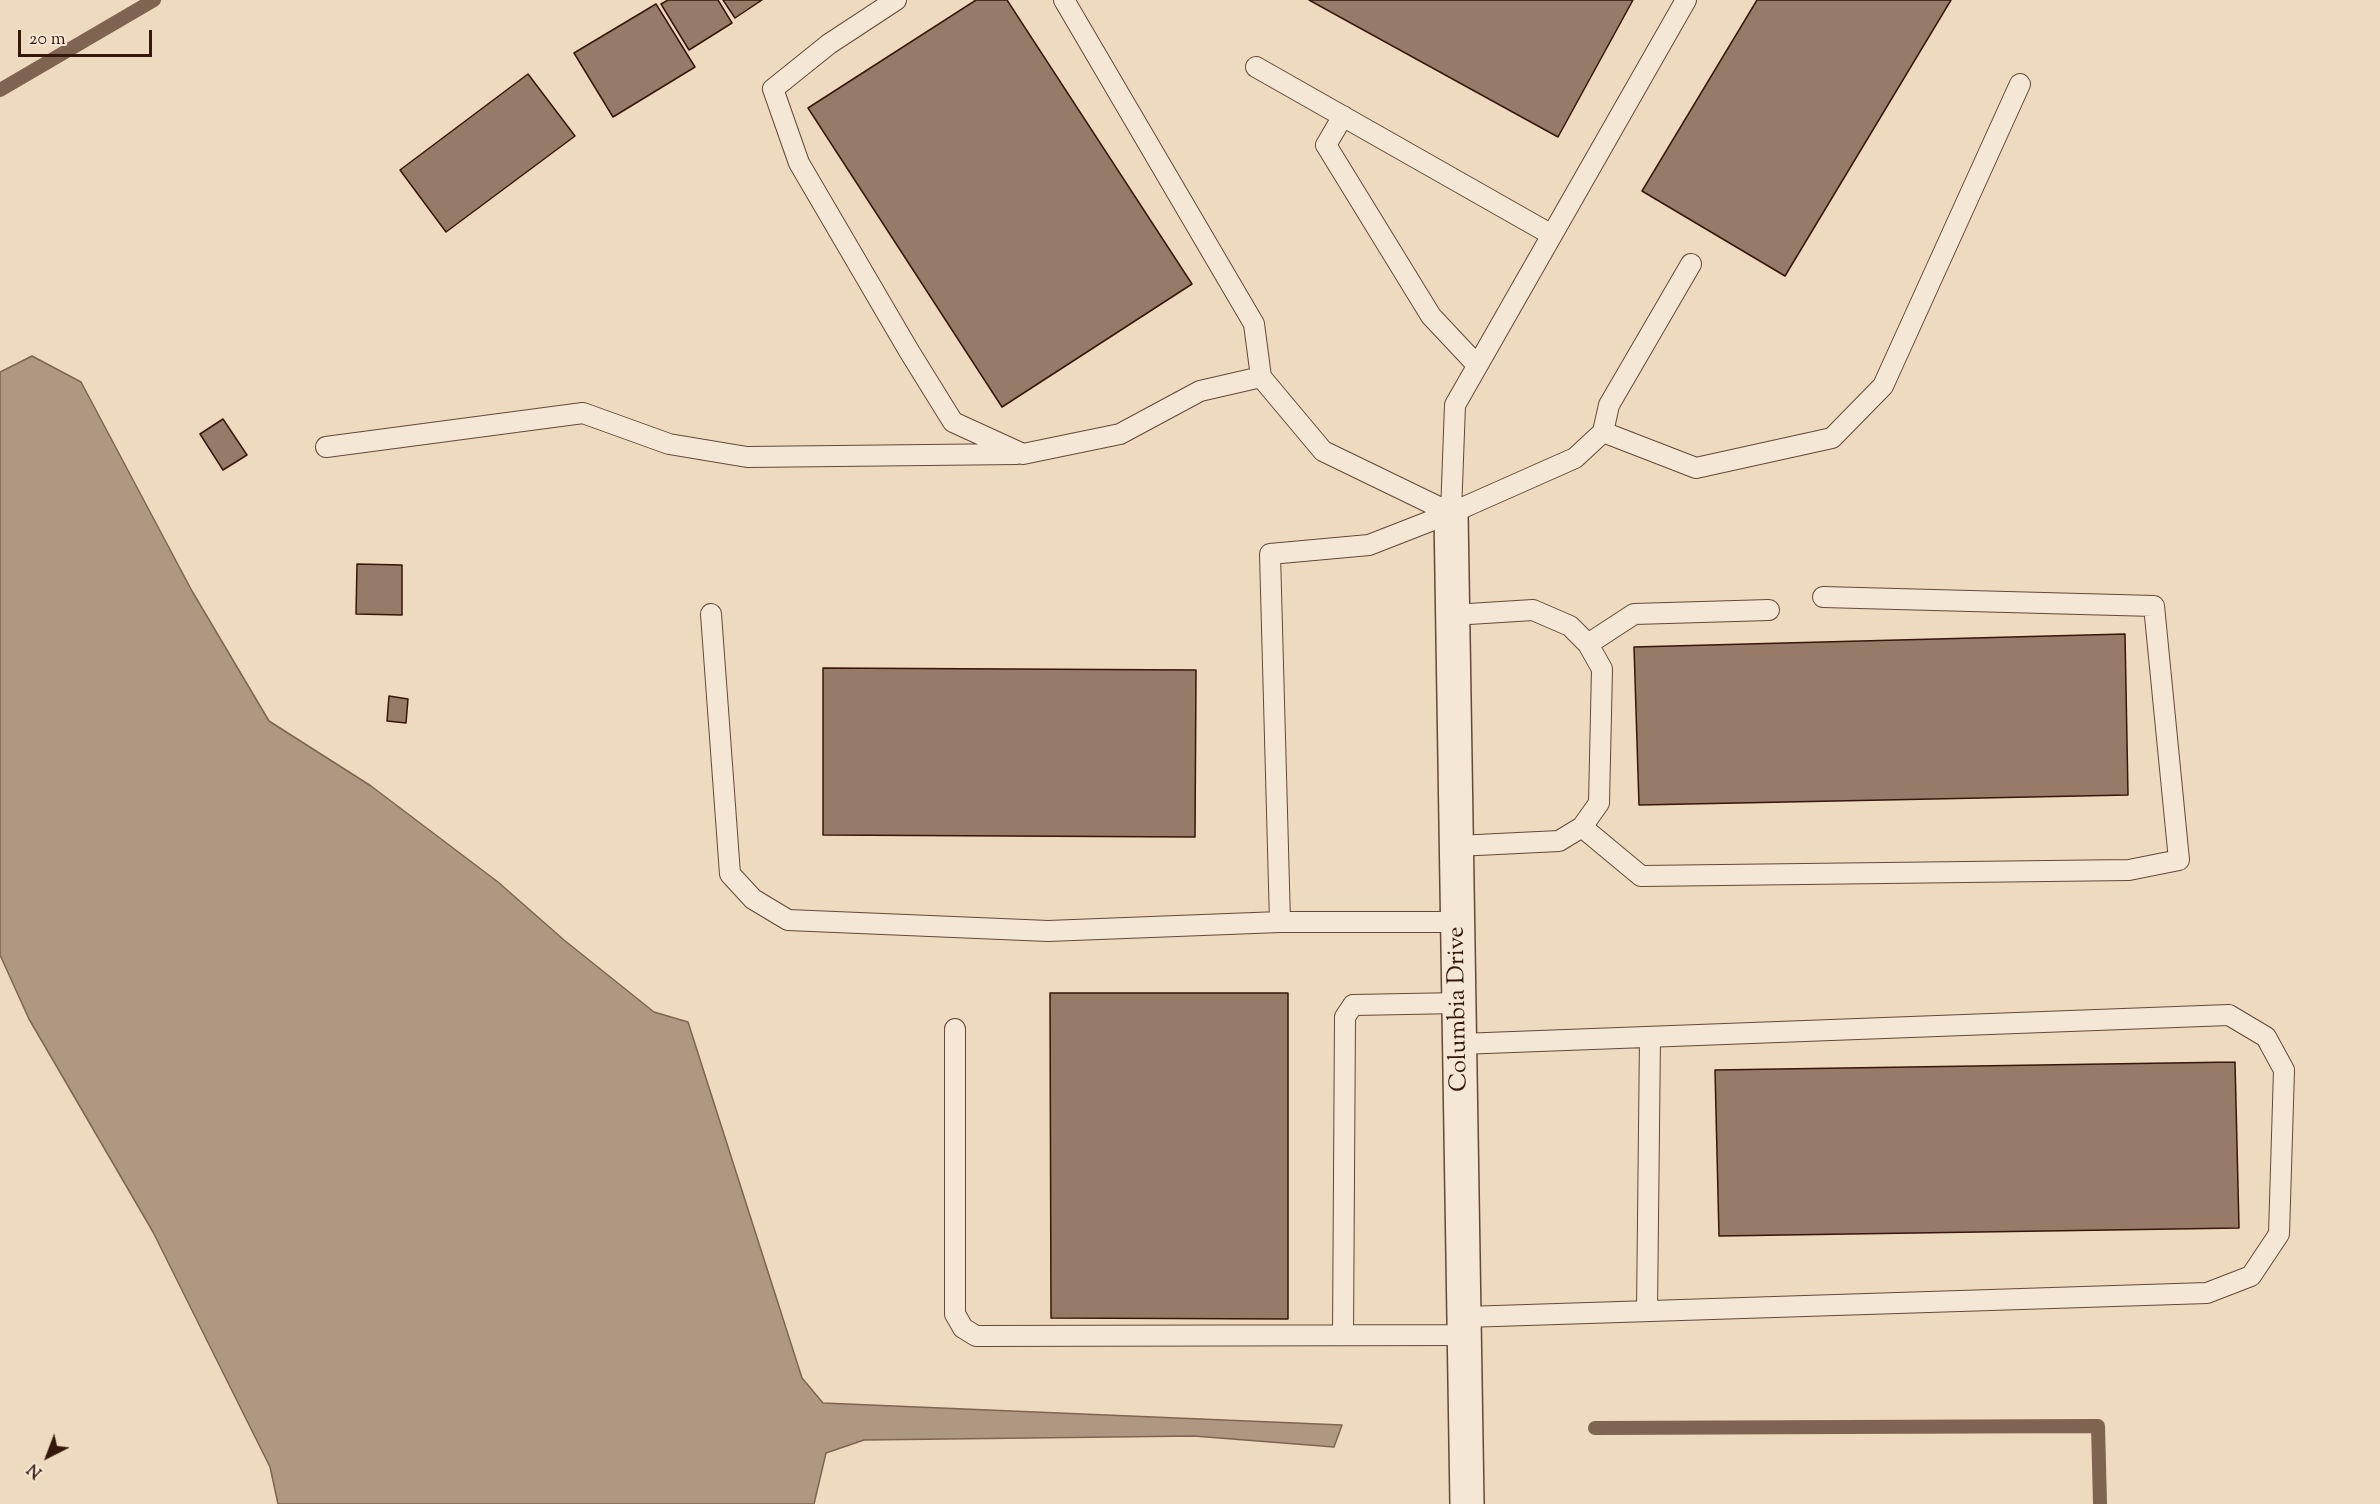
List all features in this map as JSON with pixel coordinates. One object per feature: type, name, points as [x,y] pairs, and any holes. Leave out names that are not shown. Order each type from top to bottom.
[{"type":"street","name":"Columbia Drive","points":[[1452,513],[1467,1504]]},
{"type":"lane","points":[[896,0],[829,44],[773,89],[799,163],[953,422],[1023,454]]},
{"type":"lane","points":[[1064,0],[1254,324],[1261,377],[1323,451],[1452,513]]},
{"type":"lane","points":[[1452,513],[1455,405],[1686,0]]},
{"type":"lane","points":[[1256,67],[1552,235]]},
{"type":"lane","points":[[1603,432],[1696,468],[1832,438],[1883,386],[2020,84]]},
{"type":"lane","points":[[1342,116],[1326,145],[1431,316],[1477,365]]},
{"type":"lane","points":[[1280,922],[1270,554],[1370,545],[1452,513],[1575,458],[1603,432],[1609,405],[1691,264]]},
{"type":"lane","points":[[326,447],[583,413],[669,444],[747,457],[1023,454],[1120,434],[1200,391],[1261,377]]},
{"type":"lane","points":[[1582,827],[1641,876],[2129,870],[2179,860],[2154,606],[1823,597]]},
{"type":"lane","points":[[1453,615],[1533,610],[1570,626],[1588,644],[1602,669],[1599,803],[1582,827],[1558,841],[1457,846]]},
{"type":"lane","points":[[1588,644],[1634,614],[1770,610]]},
{"type":"lane","points":[[711,614],[730,874],[753,898],[788,920],[1048,931],[1280,922],[1458,922]]},
{"type":"lane","points":[[1343,1335],[1345,1017],[1353,1005],[1460,1003]]},
{"type":"lane","points":[[955,1029],[955,1314],[963,1328],[976,1336],[1343,1335],[1647,1311],[2207,1293],[2251,1276],[2279,1234],[2284,1070],[2266,1037],[2229,1015],[1460,1044]]},
{"type":"lane","points":[[1647,1311],[1650,1038]]},
{"type":"shaded area","points":[[32,356],[81,382],[192,591],[269,721],[371,786],[498,882],[564,940],[654,1012],[688,1022],[802,1378],[823,1403],[1342,1425],[1334,1447],[1194,1436],[864,1440],[826,1453],[814,1504],[278,1504],[270,1467],[153,1232],[29,1019],[0,955],[0,372]]},
{"type":"building","points":[[668,0],[718,0],[732,23],[689,50],[661,4]]},
{"type":"building","points":[[723,0],[762,0],[735,18]]},
{"type":"building","points":[[976,0],[1007,0],[1192,284],[1002,407],[808,108]]},
{"type":"building","points":[[1309,0],[1633,0],[1558,137]]},
{"type":"building","points":[[1757,0],[1951,0],[1785,276],[1642,191]]},
{"type":"building","points":[[656,4],[695,67],[613,117],[574,53]]},
{"type":"building","points":[[528,74],[575,136],[446,232],[400,170]]},
{"type":"building","points":[[223,419],[247,455],[223,470],[200,434]]},
{"type":"building","points":[[357,564],[402,565],[402,615],[356,614]]},
{"type":"building","points":[[2125,634],[2128,795],[1639,805],[1634,647]]},
{"type":"building","points":[[823,668],[1196,670],[1195,837],[823,835]]},
{"type":"building","points":[[389,696],[408,699],[406,723],[387,721]]},
{"type":"building","points":[[1050,993],[1288,993],[1288,1319],[1051,1318]]},
{"type":"building","points":[[2235,1062],[2239,1228],[1719,1236],[1715,1070]]},
{"type":"waterway","points":[[0,90],[154,0]]},
{"type":"waterway","points":[[1595,1428],[2098,1426],[2100,1504]]}]
